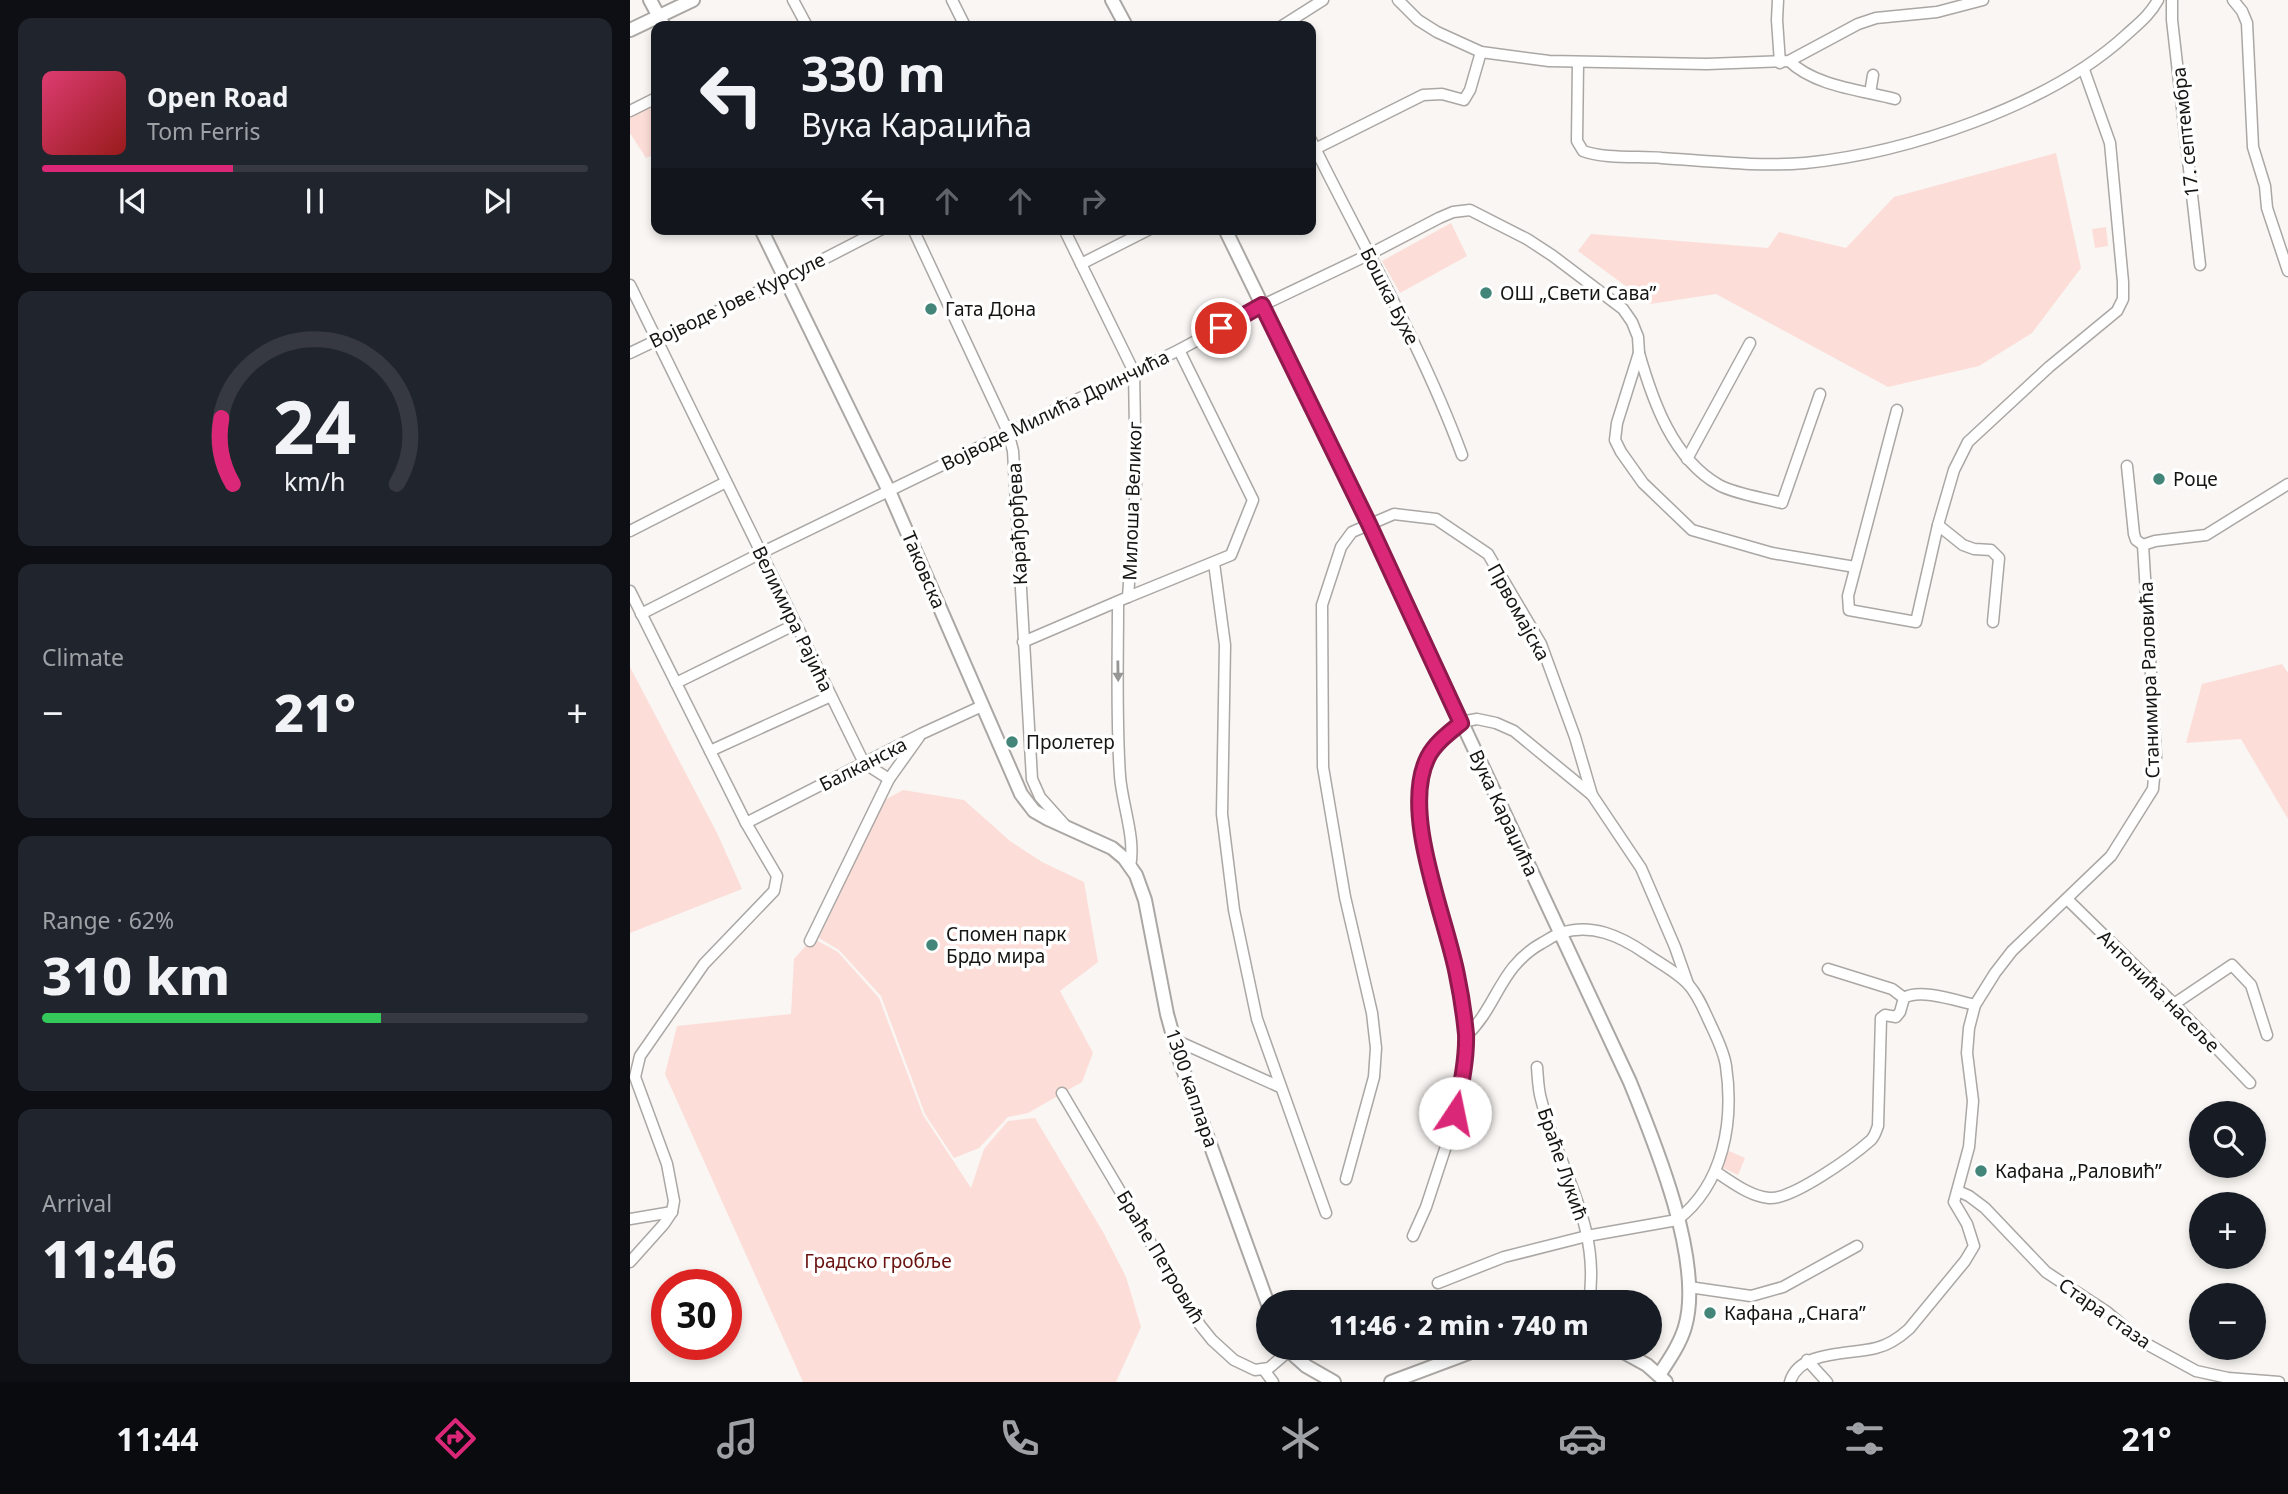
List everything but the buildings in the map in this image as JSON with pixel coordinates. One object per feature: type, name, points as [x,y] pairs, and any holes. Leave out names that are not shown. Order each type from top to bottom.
[{"type":"street","points":[[650,0],[661,21],[693,0]]},
{"type":"street","points":[[793,0],[804,21]]},
{"type":"street","points":[[952,0],[962,21]]},
{"type":"street","points":[[1112,0],[1123,21]]},
{"type":"street","points":[[1290,21],[1323,0]]},
{"type":"street","points":[[1398,0],[1418,20],[1437,32],[1481,52],[1578,63],[1784,62],[1815,77],[1895,99]]},
{"type":"street","points":[[1778,0],[1777,20],[1784,62]]},
{"type":"street","points":[[1784,62],[1858,24],[1876,18],[1937,12],[1983,0]]},
{"type":"street","points":[[1578,63],[1577,141],[1583,151],[1745,163],[1803,163],[1864,155],[1968,125],[2084,70],[2152,11],[2158,0]]},
{"type":"street","name":"17. септембра","points":[[2172,0],[2172,20],[2200,265]]},
{"type":"street","points":[[2233,0],[2247,23],[2253,146],[2267,208],[2288,271]]},
{"type":"street","points":[[2152,11],[2172,20]]},
{"type":"street","points":[[630,30],[651,24]]},
{"type":"street","points":[[1316,145],[1423,95],[1442,94],[1464,100],[1470,90],[1481,52]]},
{"type":"street","points":[[1897,410],[1848,596],[1849,610],[1916,622],[1954,470],[1968,442],[2049,367],[2117,311],[2123,299],[2110,143],[2084,70]]},
{"type":"street","points":[[1870,93],[1873,75]]},
{"type":"street","points":[[630,111],[651,100]]},
{"type":"street","name":"Бошка Бухе","points":[[1316,155],[1444,404],[1462,455]]},
{"type":"street","name":"Војводе Милића Дринчића","points":[[641,614],[1179,350],[1262,305],[1439,218],[1470,210],[1536,244],[1623,309],[1639,337],[1639,353]]},
{"type":"street","name":"Таковска","points":[[764,235],[890,491],[1025,801],[1042,816],[1112,848],[1130,866]]},
{"type":"street","name":"Војводе Јове Курсуле","points":[[630,353],[786,279],[870,235]]},
{"type":"street","name":"Карађорђева","points":[[916,235],[1008,432],[1013,451],[1032,779],[1040,797],[1068,827]]},
{"type":"street","name":"Милоша Великог","points":[[1067,235],[1134,372],[1136,486],[1128,597],[1118,603],[1119,758],[1132,851],[1130,866]]},
{"type":"street","points":[[1081,264],[1138,235]]},
{"type":"street","name":"Вука Караџића","points":[[1228,235],[1369,524],[1630,1082],[1656,1147],[1677,1220],[1687,1263],[1689,1287],[1684,1329],[1662,1378]]},
{"type":"street","name":"Велимира Рајића","points":[[630,285],[864,763]]},
{"type":"street","points":[[1687,459],[1750,343]]},
{"type":"street","points":[[1128,597],[1231,555],[1253,500],[1179,350]]},
{"type":"street","points":[[1639,353],[1649,389],[1687,459],[1721,486],[1782,503],[1820,394]]},
{"type":"street","points":[[1639,353],[1615,432],[1615,440],[1643,483],[1692,530],[1772,553],[1855,567]]},
{"type":"street","name":"Станимира Раловића","points":[[1807,1360],[1888,1344],[1909,1329],[1965,1261],[1974,1246],[1967,1224],[1954,1202],[1969,1147],[1973,1101],[1967,1053],[1969,1028],[1975,1005],[1994,973],[2012,951],[2112,856],[2153,789],[2156,756],[2143,545],[2136,541],[2134,534],[2127,466]]},
{"type":"street","points":[[630,531],[726,482]]},
{"type":"street","points":[[2143,545],[2206,535],[2288,484]]},
{"type":"street","name":"Првомајска","points":[[1369,524],[1395,514],[1436,519],[1488,555],[1541,644],[1575,737],[1592,795]]},
{"type":"street","points":[[1346,1179],[1371,1088],[1376,1048],[1372,1013],[1345,897],[1323,767],[1322,605],[1341,547],[1352,532],[1369,524]]},
{"type":"street","points":[[1938,526],[1963,545],[1992,550],[1999,558],[1993,622]]},
{"type":"street","points":[[1214,563],[1225,645],[1224,827],[1234,909],[1257,1019],[1326,1213]]},
{"type":"street","points":[[630,591],[746,823],[777,876],[774,891],[704,964],[640,1056],[635,1077],[667,1164],[674,1200],[672,1212],[664,1224],[630,1262]]},
{"type":"street","points":[[1023,642],[1118,603]]},
{"type":"street","points":[[676,683],[796,624]]},
{"type":"street","points":[[710,751],[831,696]]},
{"type":"street","name":"Балканска","points":[[746,823],[982,706]]},
{"type":"street","points":[[1413,1236],[1426,1207],[1449,1137],[1460,1089],[1466,1036],[1457,974],[1421,835],[1420,785],[1428,756],[1443,737],[1461,723],[1477,719],[1514,731],[1592,795],[1642,869],[1688,984],[1700,1002],[1726,1065],[1728,1125],[1716,1172],[1708,1188],[1677,1220],[1587,1236],[1504,1257],[1438,1283]]},
{"type":"street","points":[[810,941],[889,779],[921,734]]},
{"type":"street","points":[[864,763],[889,779]]},
{"type":"street","name":"1300 каплара","points":[[1130,866],[1145,900],[1173,1039],[1263,1290]]},
{"type":"street","name":"Антонића насеље","points":[[2067,900],[2174,1004],[2250,1083]]},
{"type":"street","points":[[1466,1036],[1476,1027],[1509,970],[1529,950],[1560,933],[1586,930],[1615,935],[1643,951],[1688,984]]},
{"type":"street","points":[[2174,1004],[2232,965],[2251,985],[2267,1035]]},
{"type":"street","points":[[1828,969],[1892,989],[1904,998]]},
{"type":"street","points":[[1904,998],[1919,993],[1975,1005]]},
{"type":"street","points":[[1716,1172],[1754,1195],[1781,1197],[1836,1166],[1873,1138],[1878,1126],[1881,1018],[1885,1015],[1896,1017],[1904,998]]},
{"type":"street","points":[[1173,1039],[1279,1087]]},
{"type":"street","name":"Браће Лукић","points":[[1537,1067],[1540,1097],[1578,1199],[1587,1236],[1592,1279],[1590,1290]]},
{"type":"street","name":"Браће Петровић","points":[[1062,1093],[1200,1325],[1220,1349],[1234,1360],[1251,1369],[1265,1370]]},
{"type":"street","name":"Стара стаза","points":[[1958,1191],[1985,1208],[2046,1272],[2107,1312],[2143,1342],[2196,1371],[2228,1378],[2279,1382]]},
{"type":"street","points":[[630,1219],[672,1212]]},
{"type":"street","points":[[1689,1287],[1751,1296],[1783,1287],[1857,1246]]},
{"type":"street","points":[[1273,1382],[1265,1370],[1278,1360]]},
{"type":"street","points":[[1300,1360],[1334,1382]]},
{"type":"street","points":[[1391,1382],[1450,1360]]},
{"type":"street","points":[[1634,1360],[1662,1378]]},
{"type":"street","points":[[1790,1382],[1796,1368],[1807,1360],[1827,1382]]},
{"type":"green space","points":[[651,107],[651,156],[646,158],[630,133],[630,117]]},
{"type":"green space","points":[[2056,153],[2081,268],[2032,333],[1979,366],[1888,387],[1716,294],[1650,304],[1578,251],[1591,234],[1768,248],[1779,232],[1846,248],[1894,197]]},
{"type":"green space","points":[[1451,223],[1467,256],[1400,293],[1382,261]]},
{"type":"green space","points":[[2106,227],[2108,246],[2095,248],[2092,229]]},
{"type":"green space","points":[[2282,664],[2288,673],[2288,819],[2241,739],[2186,743],[2202,684]]},
{"type":"green space","points":[[630,667],[717,833],[742,889],[630,933]]},
{"type":"green space","name":"Спомен парк Брдо мира","points":[[903,790],[964,800],[1010,841],[1042,862],[1084,882],[1098,962],[1060,991],[1093,1053],[1082,1082],[1028,1113],[1008,1117],[979,1148],[954,1158],[925,1114],[881,996],[839,950],[819,938],[883,801]]},
{"type":"green space","name":"Градско гробље","points":[[810,941],[818,941],[838,952],[879,998],[923,1115],[971,1188],[984,1149],[1008,1121],[1035,1118],[1103,1232],[1126,1277],[1141,1327],[1116,1382],[803,1382],[665,1074],[677,1026],[791,1014],[794,959]]},
{"type":"green space","points":[[1729,1151],[1745,1158],[1738,1175],[1721,1167]]},
{"type":"place","name":"ОШ „Свети Сава”","points":[[1486,293]]},
{"type":"place","name":"Гата Дона","points":[[931,309]]},
{"type":"place","name":"Роце","points":[[2159,479]]},
{"type":"place","name":"Пролетер","points":[[1012,742]]},
{"type":"place","name":"Спомен парк Брдо мира","points":[[932,945]]},
{"type":"place","name":"Кафана „Раловић”","points":[[1981,1171]]},
{"type":"place","name":"Кафана „Снага”","points":[[1710,1313]]},
{"type":"route","points":[[1221,328],[1262,305],[1369,524],[1461,723],[1443,737],[1428,756],[1420,785],[1421,835],[1457,974],[1466,1036],[1455,1113]]}]
